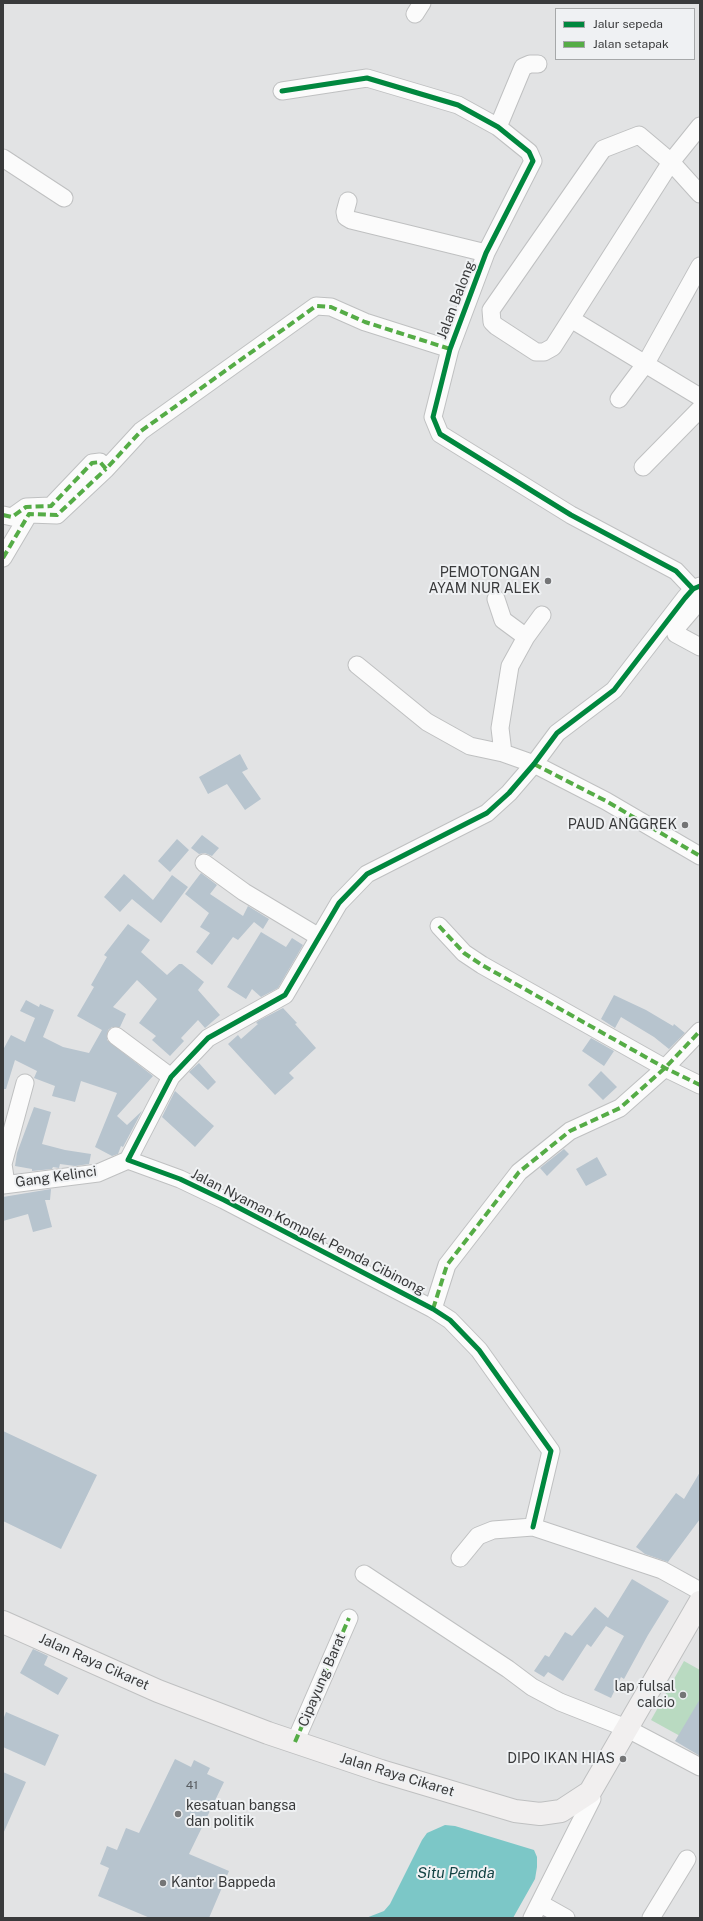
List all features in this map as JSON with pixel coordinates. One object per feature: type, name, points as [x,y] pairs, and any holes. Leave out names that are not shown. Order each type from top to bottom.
[{"type":"main road","name":"Jalan Raya Cikaret","points":[[3,1622],[158,1691],[295,1742],[381,1771],[515,1811],[540,1814],[561,1811],[590,1792],[700,1602]]},
{"type":"street","points":[[498,127],[523,67],[530,64],[538,64]]},
{"type":"street","name":"Jalan Balong","points":[[282,91],[367,78],[458,105],[498,127],[529,152],[533,162],[486,253],[450,349],[433,417],[440,434],[571,515],[676,571],[698,592]]},
{"type":"street","points":[[700,126],[671,162],[553,347],[544,352],[536,352],[492,322],[491,310],[603,149],[639,135],[671,162],[700,194]]},
{"type":"street","points":[[3,158],[64,198]]},
{"type":"street","points":[[348,201],[345,212],[346,217],[351,220],[486,253]]},
{"type":"street","points":[[619,399],[646,363],[700,266]]},
{"type":"street","points":[[3,558],[29,514],[57,515],[106,469],[142,431],[316,306],[331,307],[365,322],[450,349]]},
{"type":"street","points":[[571,319],[700,397]]},
{"type":"street","points":[[643,467],[700,409]]},
{"type":"street","points":[[3,516],[12,517],[26,507],[51,506],[92,463],[100,462],[106,469]]},
{"type":"street","points":[[698,592],[677,628],[676,634],[700,647]]},
{"type":"street","points":[[128,1160],[171,1077],[208,1038],[285,995],[339,903],[367,874],[487,813],[509,793],[534,764],[557,733],[614,690],[698,592]]},
{"type":"street","points":[[496,599],[502,620],[526,637]]},
{"type":"street","points":[[503,753],[500,728],[510,666],[526,637],[542,615]]},
{"type":"street","points":[[357,665],[427,722],[470,746],[503,753],[534,764],[606,801],[700,856]]},
{"type":"street","points":[[204,863],[244,892],[319,937]]},
{"type":"street","points":[[439,926],[464,953],[482,965],[665,1068],[700,1085]]},
{"type":"street","points":[[433,1309],[447,1265],[519,1172],[570,1131],[620,1108],[665,1068],[700,1031]]},
{"type":"street","points":[[116,1036],[171,1077]]},
{"type":"street","name":"Gang Kelinci","points":[[25,1083],[3,1164],[5,1184],[98,1173],[128,1160]]},
{"type":"street","name":"Jalan Nyaman Komplek Pemda Cibinong","points":[[128,1160],[180,1180],[224,1200],[433,1309],[450,1320],[479,1350],[551,1451],[533,1527]]},
{"type":"street","points":[[460,1558],[478,1536],[493,1530],[533,1527],[662,1570],[700,1591]]},
{"type":"street","points":[[364,1574],[508,1669],[532,1687],[560,1702],[626,1728],[700,1767]]},
{"type":"street","name":"Cipayung Barat","points":[[295,1742],[349,1618]]},
{"type":"street","points":[[566,1918],[537,1911],[592,1800],[590,1792]]},
{"type":"street","points":[[651,1918],[687,1858]]},
{"type":"green space","name":"lap fulsal calcio","points":[[684,1661],[700,1670],[700,1747],[651,1720]]},
{"type":"water","name":"Situ Pemda","points":[[445,1825],[455,1826],[534,1850],[537,1857],[535,1879],[513,1918],[366,1918],[384,1911],[390,1904],[422,1840],[427,1833]]},
{"type":"building","points":[[240,754],[248,769],[242,772],[261,799],[245,810],[227,784],[208,794],[199,777]]},
{"type":"building","points":[[202,835],[219,848],[212,856],[205,853],[199,854],[191,848]]},
{"type":"building","points":[[177,839],[189,850],[170,872],[158,861]]},
{"type":"building","points":[[201,873],[217,885],[210,894],[243,916],[248,906],[269,919],[263,929],[254,922],[238,940],[233,937],[212,965],[196,952],[210,933],[200,927],[209,913],[185,894]]},
{"type":"building","points":[[124,874],[153,900],[172,875],[188,887],[161,923],[132,899],[120,912],[104,897]]},
{"type":"building","points":[[128,924],[150,940],[141,952],[167,975],[179,964],[182,964],[204,982],[198,990],[220,1015],[205,1028],[198,1020],[181,1038],[184,1041],[170,1056],[152,1040],[156,1036],[139,1023],[157,999],[137,980],[113,1007],[126,1014],[120,1027],[112,1027],[108,1030],[107,1040],[153,1076],[117,1116],[127,1125],[142,1111],[123,1147],[121,1146],[118,1154],[112,1156],[95,1147],[117,1093],[81,1081],[75,1102],[52,1096],[55,1086],[34,1078],[37,1071],[15,1060],[6,1089],[3,1089],[3,1050],[11,1035],[25,1042],[35,1018],[20,1011],[26,1000],[39,1007],[40,1004],[54,1010],[43,1037],[63,1047],[89,1053],[102,1030],[77,1016],[94,987],[91,985],[107,957],[104,955]]},
{"type":"building","points":[[261,932],[286,947],[292,938],[303,945],[278,988],[261,997],[252,989],[246,999],[227,987]]},
{"type":"building","points":[[614,995],[646,1010],[673,1026],[674,1024],[685,1033],[669,1049],[654,1037],[621,1017],[615,1028],[601,1019]]},
{"type":"building","points":[[283,1008],[297,1023],[295,1024],[316,1048],[289,1073],[294,1078],[275,1095],[228,1044],[238,1035],[241,1039],[258,1024],[256,1023],[258,1021]]},
{"type":"building","points":[[591,1038],[614,1051],[604,1066],[582,1051]]},
{"type":"building","points":[[199,1063],[216,1082],[208,1090],[189,1072]]},
{"type":"building","points":[[601,1071],[617,1087],[603,1100],[588,1085]]},
{"type":"building","points":[[175,1091],[214,1126],[195,1147],[162,1117]]},
{"type":"building","points":[[34,1107],[51,1112],[42,1144],[65,1150],[91,1154],[89,1164],[75,1166],[60,1164],[59,1168],[53,1167],[52,1169],[32,1171],[32,1169],[15,1166],[17,1153]]},
{"type":"building","points":[[564,1149],[569,1154],[547,1176],[540,1168]]},
{"type":"building","points":[[597,1157],[607,1175],[586,1186],[576,1169]]},
{"type":"building","points":[[51,1189],[50,1200],[45,1200],[52,1227],[33,1232],[28,1214],[3,1221],[3,1197]]},
{"type":"building","points":[[3,1431],[97,1475],[61,1549],[3,1521]]},
{"type":"building","points":[[700,1472],[700,1519],[668,1562],[645,1554],[636,1547],[676,1493],[684,1499]]},
{"type":"building","points":[[632,1579],[669,1601],[624,1679],[621,1677],[611,1698],[594,1690],[624,1636],[606,1626],[591,1647],[587,1644],[563,1681],[548,1672],[544,1677],[534,1671],[545,1655],[549,1657],[565,1632],[572,1636],[595,1607],[608,1618]]},
{"type":"building","points":[[33,1649],[48,1656],[44,1665],[68,1678],[58,1695],[20,1673]]},
{"type":"building","points":[[700,1699],[700,1756],[675,1741]]},
{"type":"building","points":[[6,1712],[59,1735],[45,1766],[3,1747],[3,1720]]},
{"type":"building","name":"Kantor Bappeda","points":[[175,1759],[191,1767],[194,1760],[210,1768],[207,1774],[224,1782],[189,1854],[229,1871],[209,1918],[150,1918],[98,1896],[109,1868],[100,1864],[107,1846],[117,1850],[126,1828],[139,1833]]},
{"type":"building","points":[[3,1772],[26,1782],[3,1834]]},
{"type":"marked path","points":[[3,515],[12,517],[26,507],[51,506],[92,463],[100,462],[106,469],[141,431],[316,306],[331,307],[365,322],[450,349]]},
{"type":"marked path","points":[[3,558],[29,514],[57,515],[106,469]]},
{"type":"marked path","points":[[534,764],[606,801],[700,856]]},
{"type":"marked path","points":[[439,926],[464,953],[482,965],[665,1068],[700,1085]]},
{"type":"marked path","points":[[433,1309],[447,1265],[519,1172],[570,1131],[620,1108],[665,1068],[700,1031]]},
{"type":"marked path","points":[[295,1742],[349,1618]]},
{"type":"cycle path","points":[[282,91],[367,78],[458,105],[498,127],[529,152],[533,161],[486,253],[450,349],[433,417],[440,434],[571,515],[676,571],[693,589]]},
{"type":"cycle path","points":[[533,1527],[551,1451],[479,1350],[450,1320],[433,1309],[224,1200],[180,1179],[128,1160],[171,1077],[208,1038],[285,995],[339,903],[367,874],[487,813],[509,793],[534,764],[557,733],[614,690],[685,598],[693,589],[700,586]]},
{"type":"place","name":"PEMOTONGAN AYAM NUR ALEK","points":[[548,581]]},
{"type":"place","name":"PAUD ANGGREK","points":[[685,825]]},
{"type":"place","name":"lap fulsal calcio","points":[[683,1695]]},
{"type":"place","name":"DIPO IKAN HIAS","points":[[623,1759]]},
{"type":"place","name":"kesatuan bangsa dan politik","points":[[178,1814]]},
{"type":"place","name":"Kantor Bappeda","points":[[163,1883]]}]
